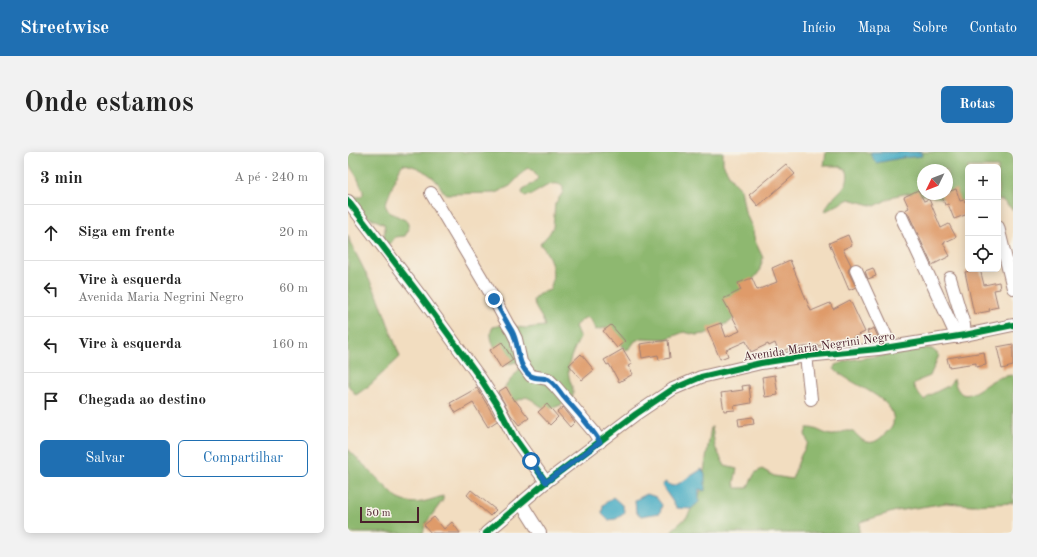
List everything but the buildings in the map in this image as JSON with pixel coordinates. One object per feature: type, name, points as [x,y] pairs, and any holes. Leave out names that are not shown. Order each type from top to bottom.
[{"type":"street","points":[[431,193],[512,331],[516,339],[521,362],[531,376],[548,379],[555,386],[594,432],[600,442]]},
{"type":"street","points":[[348,201],[422,298],[480,378],[498,406],[514,437],[546,482]]},
{"type":"street","points":[[901,216],[961,336]]},
{"type":"street","points":[[1000,236],[1013,288]]},
{"type":"street","points":[[856,270],[891,347]]},
{"type":"street","points":[[950,278],[964,325],[961,336]]},
{"type":"street","name":"Avenida Maria Negrini Negro","points":[[486,533],[546,482],[658,398],[673,389],[696,379],[723,370],[761,362],[891,347],[961,336],[1013,325]]},
{"type":"street","points":[[806,356],[811,399]]},
{"type":"street","points":[[518,506],[530,533]]},
{"type":"street","points":[[518,506],[540,533]]},
{"type":"green space","points":[[348,152],[723,152],[723,164],[733,181],[741,189],[745,212],[752,227],[755,241],[763,258],[759,272],[747,287],[741,311],[730,322],[705,334],[696,335],[684,332],[666,339],[642,338],[635,341],[630,348],[626,350],[623,348],[613,331],[607,328],[596,330],[590,319],[583,319],[575,326],[580,338],[573,352],[568,372],[573,390],[572,399],[552,408],[543,407],[526,397],[516,401],[508,401],[504,388],[521,367],[516,362],[505,365],[502,364],[493,345],[491,331],[493,327],[501,325],[526,328],[545,326],[533,301],[538,295],[550,290],[553,271],[550,260],[540,244],[553,227],[555,204],[563,192],[563,187],[558,184],[549,185],[525,196],[522,193],[523,189],[534,183],[538,178],[534,171],[529,168],[526,169],[510,186],[495,193],[447,194],[434,178],[426,172],[416,167],[403,164],[385,205],[389,212],[407,221],[409,229],[405,236],[395,237],[391,243],[385,245],[383,242],[385,230],[384,224],[364,215],[352,197],[361,197],[363,195],[363,191],[357,177],[348,163]]},
{"type":"green space","points":[[826,152],[1013,152],[1013,210],[1001,200],[1001,164],[965,164],[965,202],[953,200],[953,164],[917,164],[917,194],[909,193],[894,196],[875,206],[849,199],[824,212],[829,203],[847,181],[847,171],[840,166],[824,166]]},
{"type":"green space","points":[[348,235],[350,242],[379,299],[400,357],[370,385],[356,395],[348,385]]},
{"type":"green space","points":[[910,346],[932,349],[939,355],[930,376],[913,385],[919,395],[925,400],[928,396],[948,386],[954,379],[958,390],[962,394],[966,395],[975,392],[997,379],[1013,375],[1013,503],[973,505],[946,503],[896,511],[860,522],[859,533],[676,533],[671,531],[687,517],[701,491],[711,427],[715,447],[725,466],[737,469],[734,483],[736,488],[747,488],[755,473],[762,469],[774,476],[792,479],[801,455],[808,443],[805,434],[807,428],[831,435],[836,435],[844,431],[850,431],[865,441],[874,442],[882,437],[893,425],[893,416],[890,409],[884,402],[868,390],[840,374],[834,369],[835,365],[850,360],[891,354]]},
{"type":"green space","points":[[348,449],[397,498],[403,501],[415,503],[443,496],[443,500],[426,523],[423,533],[348,533]]},
{"type":"water","points":[[872,152],[921,152],[922,156],[876,163],[870,154]]},
{"type":"water","points":[[702,469],[705,475],[705,491],[699,489],[699,502],[691,509],[677,508],[662,486],[665,482],[672,486],[678,484]]},
{"type":"water","points":[[647,494],[656,497],[662,505],[660,513],[641,516],[636,512],[635,500]]},
{"type":"water","points":[[613,497],[622,505],[625,513],[616,519],[608,520],[602,514],[603,505]]},
{"type":"cycle path","points":[[348,201],[422,298],[480,378],[498,406],[514,437],[546,482]]},
{"type":"cycle path","points":[[486,533],[546,482],[636,414],[673,389],[701,377],[761,363],[806,356],[878,349],[965,335],[1013,325]]},
{"type":"route","points":[[494,299],[516,339],[521,362],[531,376],[548,379],[573,406],[594,432],[600,442],[546,482],[531,461]]}]
